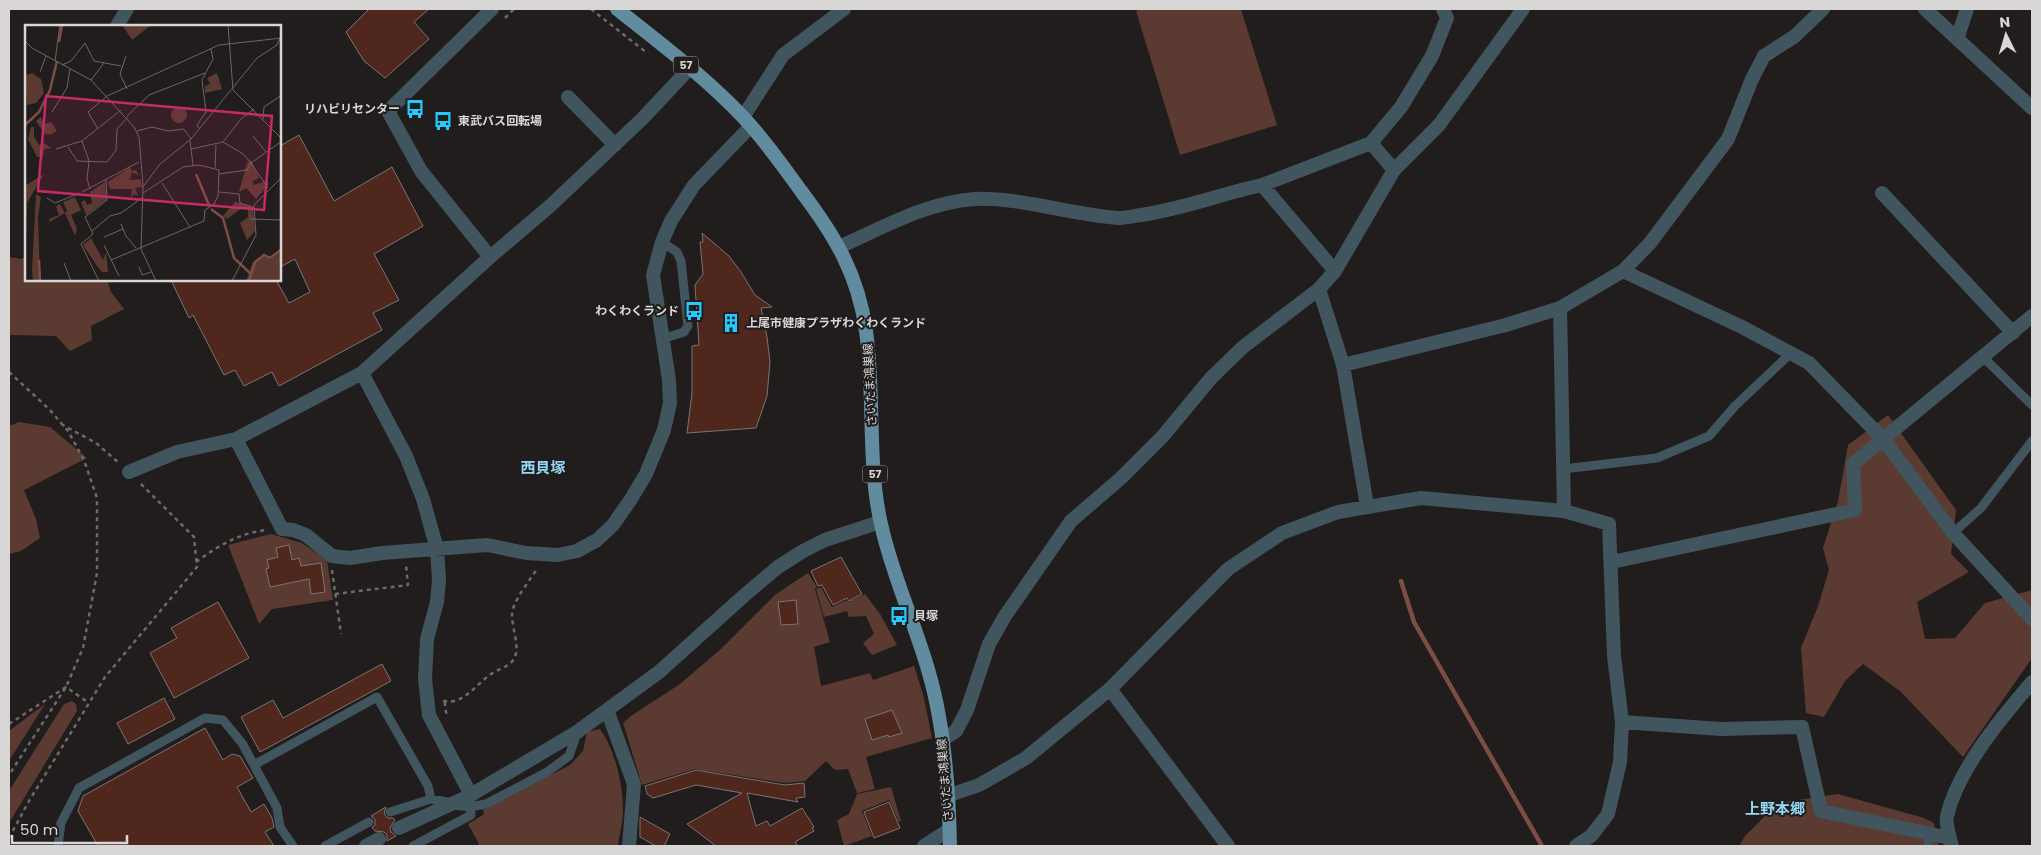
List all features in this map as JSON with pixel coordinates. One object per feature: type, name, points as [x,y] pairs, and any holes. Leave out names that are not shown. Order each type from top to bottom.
[{"type":"main road","name":"さいたま鴻巣線","points":[[617,9],[690,68],[747,122],[814,208],[839,247],[856,283],[867,333],[875,477],[880,522],[930,674],[942,740],[950,846]]},
{"type":"street","points":[[118,25],[126,9]]},
{"type":"street","points":[[490,257],[421,171],[388,111],[492,9]]},
{"type":"street","points":[[236,438],[282,529],[293,530],[306,535],[332,556],[350,558],[404,551],[487,545],[543,555],[558,555],[577,551],[597,540],[613,525],[646,474],[664,430],[670,403],[669,380],[653,275],[662,242],[671,221],[688,193],[747,122],[783,55],[844,9]]},
{"type":"street","points":[[839,247],[911,215],[946,203],[975,199],[1005,201],[1119,218],[1166,211],[1262,185],[1371,143],[1401,107],[1432,56],[1446,18],[1443,9]]},
{"type":"street","points":[[942,740],[956,731],[967,710],[989,644],[997,630],[1071,520],[1121,478],[1156,443],[1211,378],[1243,346],[1319,289],[1335,271],[1394,170],[1439,125],[1523,9]]},
{"type":"street","points":[[1343,365],[1506,325],[1560,308],[1624,271],[1650,242],[1728,139],[1752,79],[1764,56],[1795,36],[1822,9]]},
{"type":"street","points":[[1925,9],[2032,108]]},
{"type":"street","points":[[1957,39],[1967,9]]},
{"type":"street","points":[[129,472],[177,452],[236,438],[362,373],[490,257],[550,206],[615,145],[690,68]]},
{"type":"street","points":[[568,97],[615,145]]},
{"type":"street","points":[[1371,143],[1394,170]]},
{"type":"street","points":[[1262,185],[1335,271]]},
{"type":"street","points":[[1882,193],[2014,333]]},
{"type":"street","points":[[1624,271],[1742,326],[1809,363],[1884,439],[1953,533],[2032,619]]},
{"type":"street","points":[[1319,289],[1343,365],[1367,506]]},
{"type":"street","points":[[1560,308],[1564,512]]},
{"type":"street","points":[[1612,562],[1855,510],[1853,464],[1984,358],[2032,316]]},
{"type":"street","points":[[362,373],[406,456],[423,499],[436,549],[439,580],[437,602],[427,639],[425,679],[428,715],[470,799]]},
{"type":"street","points":[[947,796],[979,785],[1026,758],[1110,689],[1228,569],[1282,533],[1338,512],[1421,498],[1564,512],[1609,524],[1612,562],[1614,656],[1622,722],[1620,762],[1608,814],[1591,836],[1576,846]]},
{"type":"street","points":[[399,828],[414,820],[470,799],[577,732],[659,672],[778,567],[825,540],[880,522]]},
{"type":"street","points":[[1622,722],[1721,729],[1802,727],[1821,811],[1928,840],[1951,842],[1947,817],[1963,776],[2004,715],[2032,682]]},
{"type":"street","points":[[1110,689],[1228,846]]},
{"type":"street","points":[[607,710],[634,784],[629,846]]},
{"type":"street","points":[[924,846],[949,830]]},
{"type":"street","points":[[366,846],[379,839]]},
{"type":"lane","points":[[662,242],[677,252],[681,261],[688,326],[684,332],[662,339]]},
{"type":"lane","points":[[1563,469],[1657,458],[1709,436],[1735,406],[1791,353]]},
{"type":"lane","points":[[1984,358],[2032,405]]},
{"type":"lane","points":[[1953,533],[1981,508],[2032,441]]},
{"type":"lane","points":[[254,765],[377,697],[428,786],[431,799]]},
{"type":"lane","points":[[58,846],[60,823],[79,788],[205,718],[223,720],[242,743],[277,808],[280,827],[293,846]]},
{"type":"lane","points":[[390,812],[431,799],[454,804]]},
{"type":"lane","points":[[413,846],[472,815],[470,799]]},
{"type":"lane","points":[[325,846],[369,822]]},
{"type":"path","points":[[9,372],[49,409],[68,431],[84,460],[97,498],[97,573],[91,614],[83,648],[66,687],[9,775]]},
{"type":"path","points":[[196,562],[230,540],[242,535],[256,531],[282,529]]},
{"type":"path","points":[[9,838],[29,801],[105,677],[197,567],[195,543]]},
{"type":"path","points":[[335,594],[408,585],[404,551]]},
{"type":"path","points":[[427,697],[445,702],[456,701],[467,695],[490,674],[513,661],[516,653],[512,614],[514,604],[539,566],[543,555]]},
{"type":"path","points":[[332,556],[340,634]]},
{"type":"path","points":[[66,687],[89,703]]},
{"type":"path","points":[[9,724],[66,687]]},
{"type":"shaded area","points":[[1141,9],[1241,9],[1277,125],[1180,155],[1136,11]]},
{"type":"shaded area","points":[[25,256],[25,281],[107,281],[111,292],[124,309],[91,326],[92,340],[70,351],[56,336],[11,335],[9,334],[9,257],[22,259]]},
{"type":"shaded area","points":[[1888,415],[1956,510],[1951,554],[1969,572],[1917,602],[1925,639],[1955,638],[1985,603],[2032,590],[2032,658],[1963,757],[1900,691],[1863,664],[1845,681],[1824,717],[1806,713],[1801,648],[1818,606],[1829,570],[1823,548],[1838,501],[1848,445]]},
{"type":"shaded area","points":[[19,422],[50,427],[87,458],[24,490],[36,519],[40,538],[21,551],[9,554],[9,426]]},
{"type":"shaded area","points":[[271,534],[302,543],[327,560],[333,600],[272,609],[259,624],[228,545]]},
{"type":"shaded area","points":[[808,573],[817,587],[815,589],[830,642],[814,647],[821,686],[870,673],[873,680],[914,666],[923,694],[932,738],[866,757],[875,789],[857,793],[848,769],[835,770],[826,761],[805,781],[785,783],[695,769],[642,785],[623,723],[680,684],[721,649],[776,594]]},
{"type":"shaded area","points":[[821,587],[832,607],[865,594],[880,614],[897,645],[872,655],[863,643],[874,634],[866,616],[849,617],[847,611],[824,617],[816,589]]},
{"type":"shaded area","points":[[72,701],[76,704],[77,711],[9,823],[9,791],[64,704]]},
{"type":"shaded area","points":[[45,704],[9,761],[9,731]]},
{"type":"shaded area","points":[[600,729],[614,757],[622,790],[623,815],[618,846],[478,846],[479,844],[468,824],[484,814],[483,810],[570,765],[583,751],[587,732]]},
{"type":"shaded area","points":[[891,787],[901,821],[899,822],[889,800],[862,811],[872,836],[844,846],[837,820],[849,814],[857,794]]},
{"type":"shaded area","points":[[1838,794],[1924,818],[1934,823],[1939,846],[1739,846],[1745,836],[1778,803]]},
{"type":"building","points":[[369,9],[429,9],[414,22],[429,39],[385,78],[364,61],[346,32]]},
{"type":"building","points":[[299,135],[334,201],[392,167],[423,226],[374,254],[399,300],[373,313],[382,330],[279,386],[272,372],[244,386],[235,370],[224,375],[193,315],[189,318],[171,281],[277,281],[289,303],[310,292],[295,259],[281,266],[281,145]]},
{"type":"building","name":"上尾市健康プラザわくわくランド","points":[[702,233],[729,256],[755,295],[772,307],[761,308],[770,362],[767,396],[756,428],[687,433],[692,393],[692,346],[699,345],[695,285],[703,274],[700,242],[703,242]]},
{"type":"building","points":[[289,545],[292,560],[299,558],[301,566],[321,563],[325,592],[311,594],[309,579],[270,587],[266,569],[269,568],[267,560],[278,557],[276,548]]},
{"type":"building","points":[[841,557],[862,594],[849,601],[847,598],[833,605],[822,585],[818,586],[811,571]]},
{"type":"building","points":[[796,600],[798,624],[781,625],[778,602]]},
{"type":"building","points":[[218,602],[249,658],[174,698],[150,653],[177,638],[171,628]]},
{"type":"building","points":[[382,664],[391,681],[260,752],[241,717],[273,700],[283,718]]},
{"type":"building","points":[[164,698],[175,719],[128,744],[117,723]]},
{"type":"building","points":[[892,710],[902,733],[872,740],[865,719]]},
{"type":"building","points":[[205,728],[223,760],[232,754],[240,756],[253,778],[237,787],[251,812],[264,804],[272,818],[274,827],[265,832],[274,846],[98,846],[78,811],[83,796]]},
{"type":"building","points":[[696,770],[785,785],[804,783],[805,797],[796,798],[798,802],[747,793],[756,826],[767,821],[770,826],[802,808],[814,827],[812,828],[814,831],[795,842],[798,846],[716,846],[687,824],[742,793],[696,785],[653,798],[647,794],[645,786]]},
{"type":"building","points":[[889,802],[900,828],[874,838],[864,812]]},
{"type":"building","points":[[386,807],[384,814],[388,818],[395,820],[390,828],[391,832],[396,836],[387,841],[387,835],[384,832],[375,831],[372,827],[375,825],[375,819],[371,816]]},
{"type":"building","points":[[640,817],[670,834],[664,846],[656,846],[640,837]]},
{"type":"waterway","points":[[1401,581],[1414,622],[1542,846]]},
{"type":"place","name":"リハビリセンター","points":[[415,109]]},
{"type":"place","name":"東武バス回転場","points":[[443,121]]},
{"type":"place","name":"わくわくランド","points":[[694,311]]},
{"type":"place","name":"上尾市健康プラザわくわくランド","points":[[731,323]]},
{"type":"place","name":"貝塚","points":[[899,616]]},
{"type":"district","name":"西貝塚","points":[[543,468]]},
{"type":"district","name":"上野本郷","points":[[1775,809]]}]
